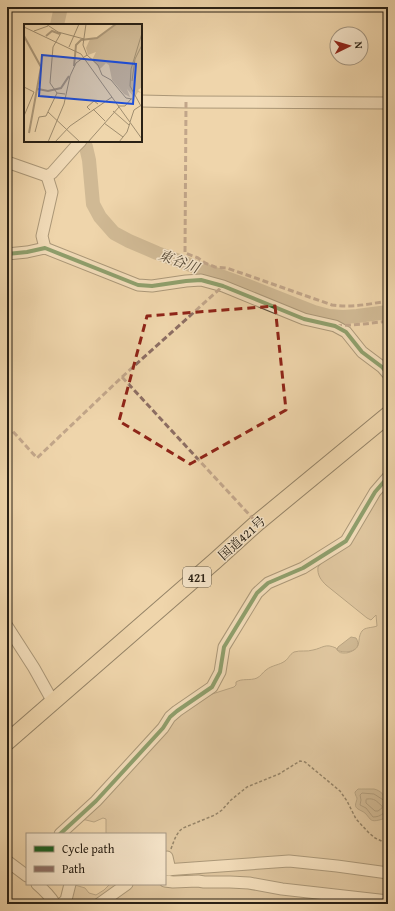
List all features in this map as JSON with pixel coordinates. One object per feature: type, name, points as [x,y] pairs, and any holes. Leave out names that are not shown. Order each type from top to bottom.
[{"type":"highway","name":"国道421号","points":[[7,742],[257,523],[388,415]]},
{"type":"street","points":[[142,101],[388,103]]},
{"type":"street","points":[[47,176],[52,173],[78,143]]},
{"type":"street","points":[[7,162],[47,176]]},
{"type":"street","points":[[45,248],[42,236],[52,192],[47,176]]},
{"type":"street","points":[[7,254],[45,248],[138,285],[152,286],[201,280],[223,286],[304,319],[335,326],[346,332],[362,352],[382,367],[388,374]]},
{"type":"street","points":[[61,833],[96,801],[163,728],[170,717],[212,687],[220,672],[224,646],[257,593],[268,583],[303,568],[346,541],[375,492],[388,477]]},
{"type":"street","points":[[7,626],[34,668],[53,702]]},
{"type":"street","points":[[168,857],[168,870],[289,861],[388,873]]},
{"type":"street","points":[[7,862],[26,875]]},
{"type":"street","points":[[166,881],[249,883],[282,889],[388,901]]},
{"type":"street","points":[[38,885],[52,900]]},
{"type":"street","points":[[48,885],[52,900]]},
{"type":"street","points":[[61,904],[66,900],[70,885]]},
{"type":"street","points":[[99,904],[126,885]]},
{"type":"path","points":[[168,857],[180,830],[215,815],[247,787],[279,774],[300,761],[305,762],[340,791],[356,819],[368,833],[388,844]]},
{"type":"highlighted area","points":[[275,306],[286,410],[190,464],[119,421],[147,316]]},
{"type":"shaded area","points":[[388,484],[388,904],[105,904],[133,885],[166,885],[166,833],[106,833],[106,819],[103,818],[94,822],[79,819],[171,718],[209,695],[234,687],[238,681],[257,678],[268,668],[285,661],[294,652],[311,651],[327,646],[336,648],[340,653],[350,652],[357,648],[360,634],[363,630],[377,626],[376,615],[371,620],[367,618],[322,581],[318,572],[318,567],[381,488]]},
{"type":"shaded area","points":[[75,885],[85,888],[89,893],[96,895],[109,885],[120,885],[92,904],[72,904],[71,897]]},
{"type":"water","points":[[351,637],[356,638],[358,642],[358,646],[356,648],[349,652],[337,650],[338,647]]},
{"type":"water","points":[[358,789],[374,789],[383,795],[388,805],[387,815],[384,818],[373,821],[357,808],[355,805],[357,798],[355,792]]},
{"type":"waterway","name":"東谷川","points":[[57,24],[61,7]]},
{"type":"waterway","name":"東谷川","points":[[83,142],[86,147],[89,160],[93,204],[100,217],[114,233],[157,253],[243,284],[314,312],[329,316],[343,317],[388,312]]},
{"type":"marked path","points":[[186,102],[185,253],[215,267],[227,268],[332,305],[353,306],[388,301]]},
{"type":"marked path","points":[[7,425],[37,458],[122,377],[223,286]]},
{"type":"marked path","points":[[336,326],[388,321]]},
{"type":"marked path","points":[[122,377],[257,523]]},
{"type":"cycle path","points":[[7,254],[45,248],[138,285],[152,286],[201,280],[223,286],[304,319],[335,326],[346,332],[362,352],[382,367],[388,374]]},
{"type":"cycle path","points":[[61,833],[96,801],[163,728],[170,717],[212,687],[220,672],[224,647],[257,593],[268,583],[303,568],[346,541],[375,492],[388,477]]}]
